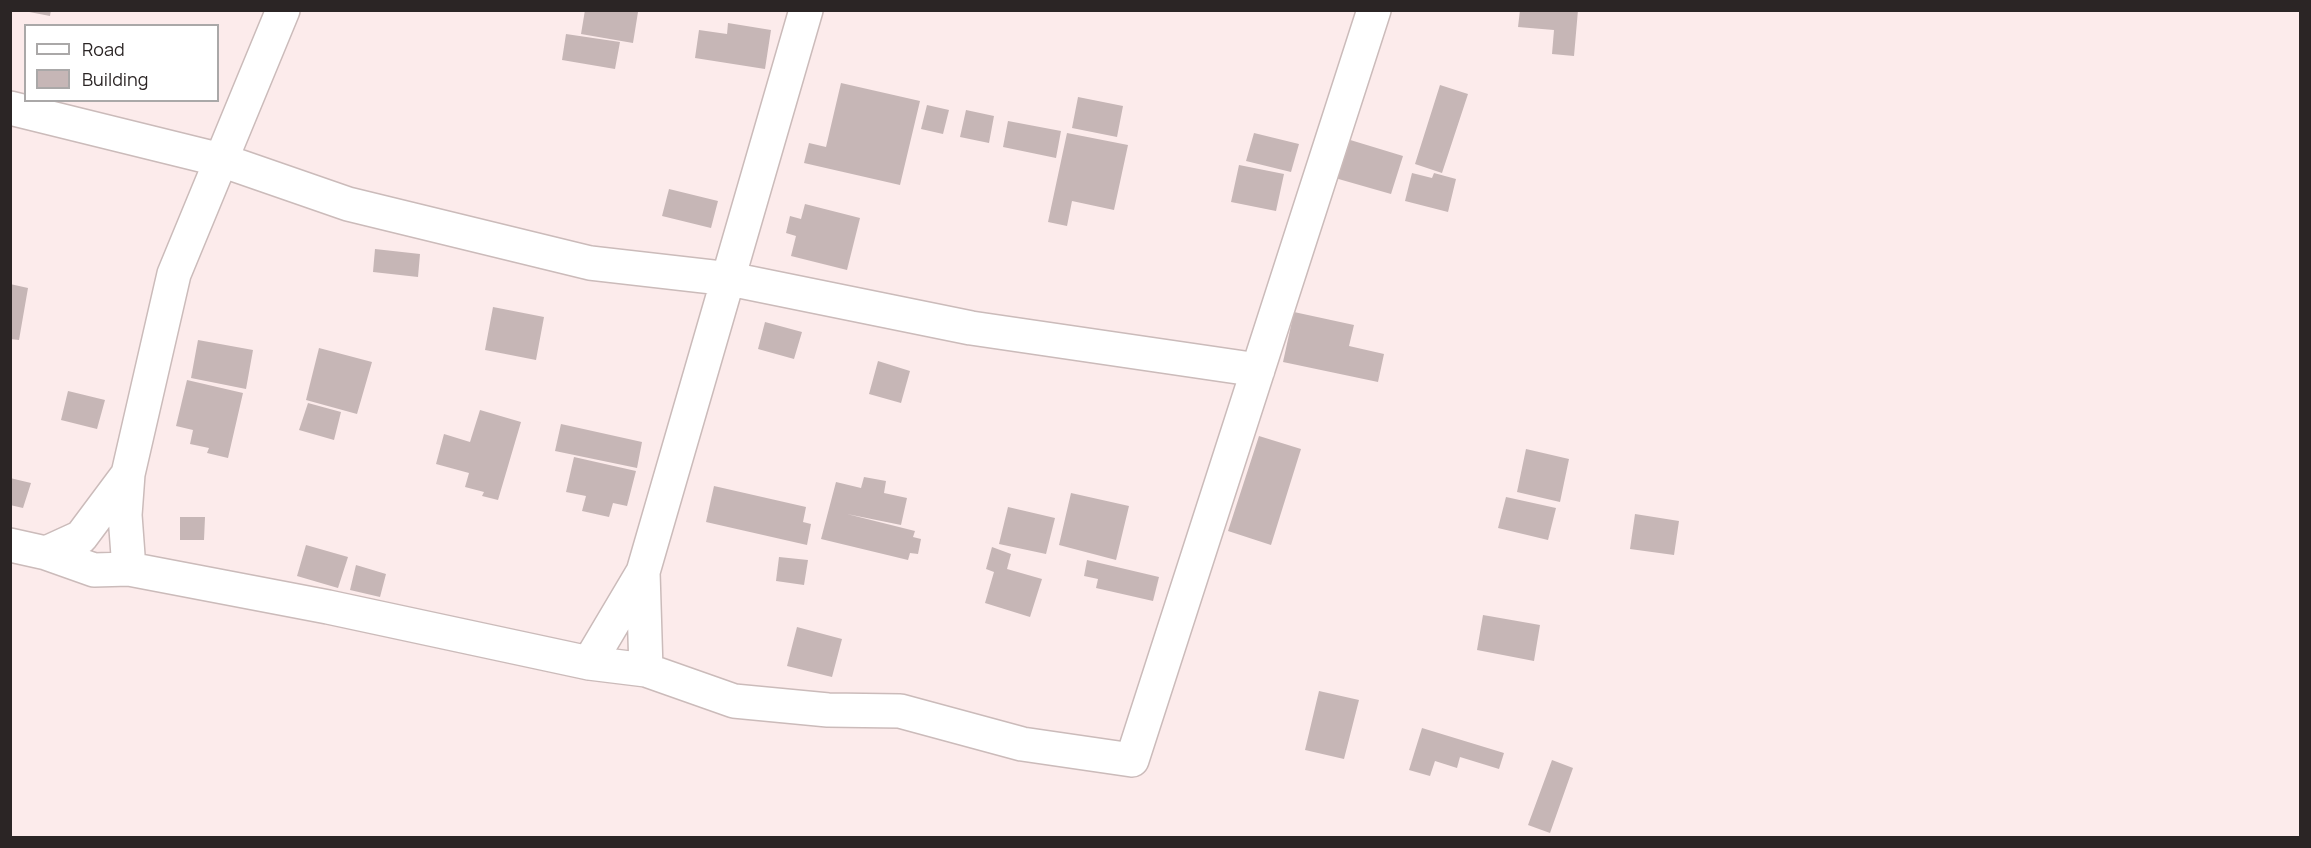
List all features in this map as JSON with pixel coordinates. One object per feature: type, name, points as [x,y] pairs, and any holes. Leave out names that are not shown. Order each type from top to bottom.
[{"type":"street","points":[[129,569],[125,515],[128,474],[174,274],[283,10]]},
{"type":"street","points":[[589,663],[644,572],[806,10]]},
{"type":"street","points":[[10,545],[46,552],[94,570],[129,569],[328,607],[589,663],[646,670],[734,701],[828,710],[900,711],[1022,744],[1132,760],[1370,14]]},
{"type":"street","points":[[10,108],[221,160],[348,204],[455,232],[590,263],[730,279],[970,328],[1258,370]]},
{"type":"street","points":[[46,552],[81,537],[128,474]]},
{"type":"street","points":[[644,572],[646,670]]},
{"type":"building","points":[[19,10],[51,10],[50,16]]},
{"type":"building","points":[[585,10],[638,12],[633,43],[581,34]]},
{"type":"building","points":[[1520,10],[1578,10],[1574,56],[1552,54],[1554,30],[1518,27]]},
{"type":"building","points":[[728,23],[771,30],[765,69],[695,58],[699,30],[727,34]]},
{"type":"building","points":[[566,34],[620,42],[615,69],[562,60]]},
{"type":"building","points":[[841,83],[920,101],[900,185],[804,163],[809,143],[826,147]]},
{"type":"building","points":[[1440,85],[1468,94],[1442,173],[1415,164]]},
{"type":"building","points":[[1078,97],[1123,106],[1117,137],[1072,128]]},
{"type":"building","points":[[927,105],[949,110],[943,134],[921,129]]},
{"type":"building","points":[[966,110],[994,116],[989,143],[960,137]]},
{"type":"building","points":[[1008,121],[1061,131],[1056,158],[1003,147]]},
{"type":"building","points":[[1067,133],[1128,145],[1114,210],[1072,201],[1067,226],[1048,222]]},
{"type":"building","points":[[1254,133],[1299,144],[1291,172],[1246,161]]},
{"type":"building","points":[[1347,139],[1403,156],[1391,194],[1335,178]]},
{"type":"building","points":[[1239,165],[1284,174],[1276,211],[1231,202]]},
{"type":"building","points":[[1412,173],[1432,178],[1434,173],[1456,179],[1448,212],[1405,201]]},
{"type":"building","points":[[669,189],[718,201],[711,228],[662,216]]},
{"type":"building","points":[[805,204],[860,218],[847,270],[791,256],[796,236],[786,233],[790,216],[801,219]]},
{"type":"building","points":[[375,249],[420,254],[418,277],[373,272]]},
{"type":"building","points":[[10,284],[28,288],[19,340],[10,339]]},
{"type":"building","points":[[493,307],[544,317],[536,360],[485,350]]},
{"type":"building","points":[[1294,312],[1354,325],[1349,346],[1384,354],[1378,382],[1283,362]]},
{"type":"building","points":[[765,322],[802,332],[794,359],[758,349]]},
{"type":"building","points":[[198,340],[253,350],[246,389],[191,378]]},
{"type":"building","points":[[319,348],[372,362],[357,414],[306,400]]},
{"type":"building","points":[[878,361],[910,371],[901,403],[869,394]]},
{"type":"building","points":[[187,380],[243,393],[228,458],[207,453],[209,448],[190,444],[193,430],[176,426]]},
{"type":"building","points":[[68,391],[105,400],[97,429],[61,420]]},
{"type":"building","points":[[308,403],[341,412],[334,440],[299,430]]},
{"type":"building","points":[[480,410],[521,422],[498,500],[482,496],[484,492],[465,487],[469,473],[436,464],[444,434],[470,442]]},
{"type":"building","points":[[561,424],[642,442],[637,468],[555,451]]},
{"type":"building","points":[[1259,436],[1301,449],[1271,545],[1228,531]]},
{"type":"building","points":[[1526,449],[1569,459],[1560,502],[1517,492]]},
{"type":"building","points":[[574,457],[636,471],[627,506],[613,503],[609,517],[582,511],[586,496],[566,492]]},
{"type":"building","points":[[864,477],[886,481],[884,493],[907,498],[901,525],[847,514],[915,531],[913,537],[921,539],[918,554],[910,553],[908,560],[821,539],[836,482],[861,488]]},
{"type":"building","points":[[10,478],[31,483],[23,508],[10,505]]},
{"type":"building","points":[[714,486],[806,507],[803,522],[811,524],[807,545],[706,522]]},
{"type":"building","points":[[1071,493],[1129,506],[1116,560],[1059,545]]},
{"type":"building","points":[[1506,497],[1556,508],[1548,540],[1498,528]]},
{"type":"building","points":[[1008,507],[1055,518],[1046,554],[999,544]]},
{"type":"building","points":[[1635,514],[1679,521],[1674,555],[1630,549]]},
{"type":"building","points":[[180,517],[205,517],[204,540],[180,540]]},
{"type":"building","points":[[306,545],[348,557],[338,588],[297,576]]},
{"type":"building","points":[[992,547],[1011,554],[1007,569],[1042,579],[1030,617],[985,603],[994,572],[986,569]]},
{"type":"building","points":[[779,557],[808,560],[804,585],[776,581]]},
{"type":"building","points":[[1087,560],[1159,577],[1153,601],[1096,588],[1098,579],[1084,576]]},
{"type":"building","points":[[356,565],[386,574],[380,597],[350,590]]},
{"type":"building","points":[[1483,615],[1540,625],[1534,661],[1477,650]]},
{"type":"building","points":[[797,627],[842,639],[832,677],[787,666]]},
{"type":"building","points":[[1319,691],[1359,700],[1344,759],[1305,750]]},
{"type":"building","points":[[1422,728],[1504,753],[1499,769],[1460,757],[1457,768],[1435,761],[1430,776],[1409,770]]},
{"type":"building","points":[[1552,760],[1573,768],[1550,833],[1528,825]]}]
